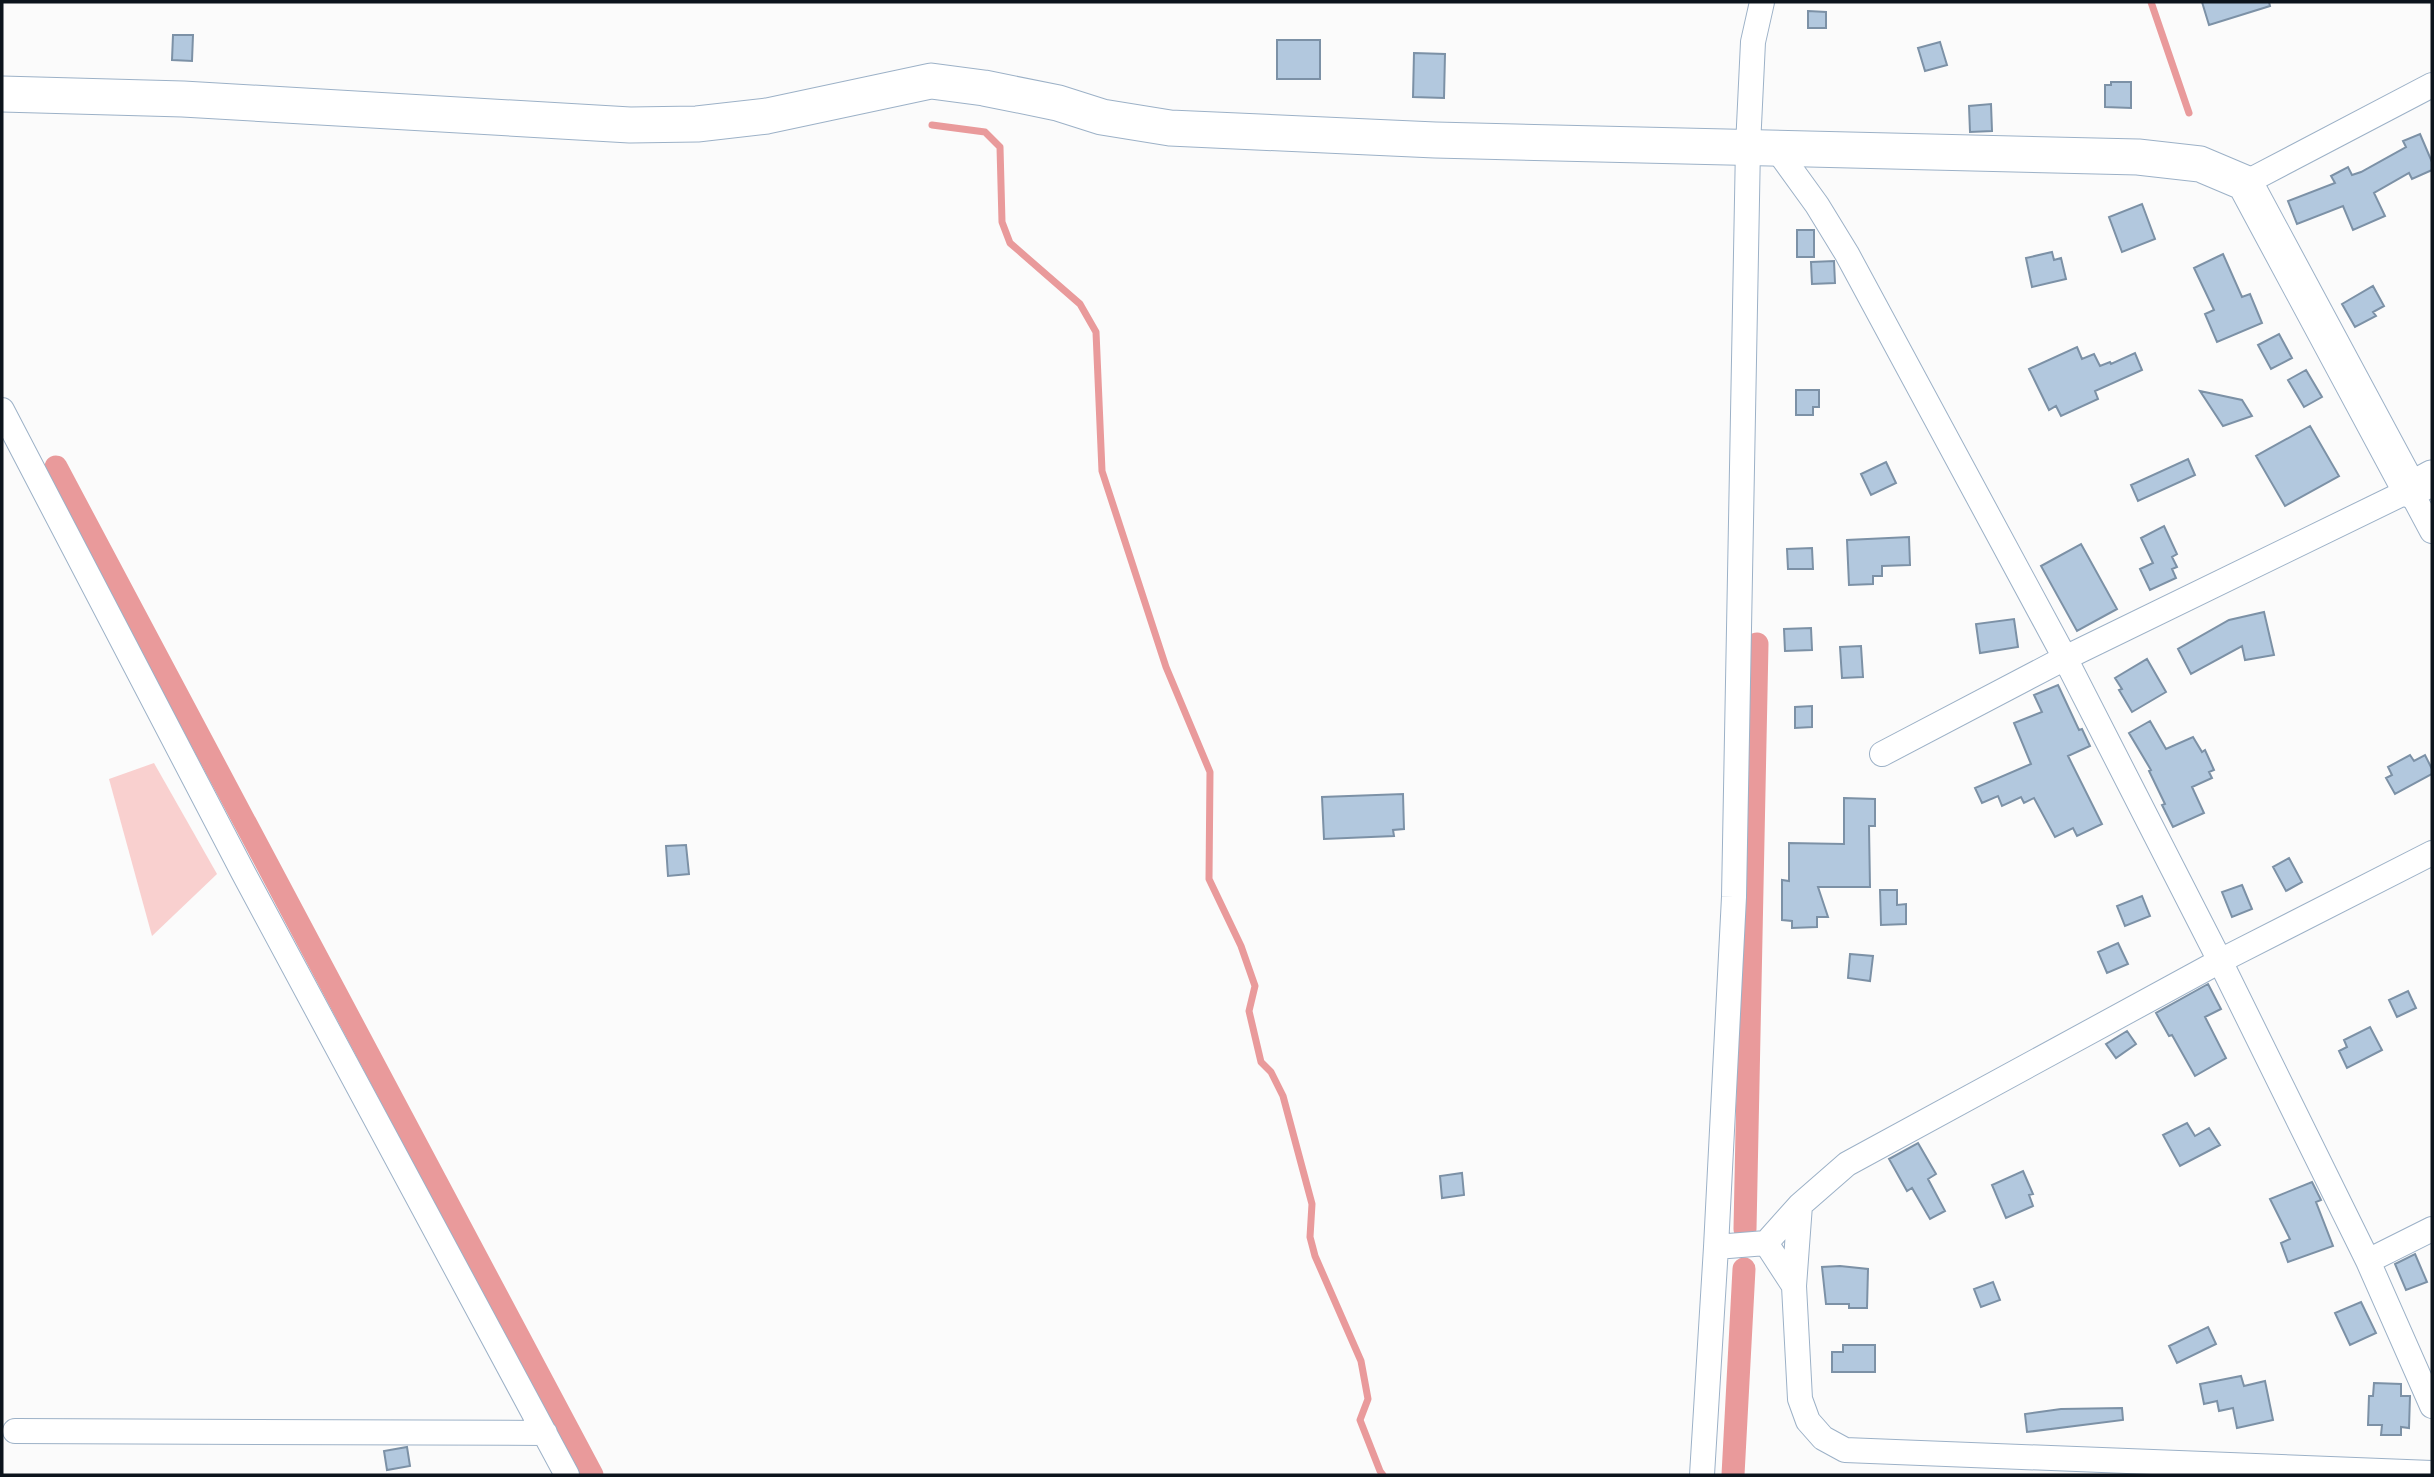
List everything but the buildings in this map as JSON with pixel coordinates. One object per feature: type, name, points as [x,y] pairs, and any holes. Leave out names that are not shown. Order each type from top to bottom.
[{"type":"street","points":[[1702,1475],[1734,897],[1762,147],[1753,43],[1762,2]]},
{"type":"street","points":[[2,94],[183,99],[631,125],[697,124],[767,116],[931,81],[984,88],[1058,103],[1102,117],[1170,128],[1421,139],[2138,157],[2200,164],[2245,183],[2421,484],[2432,531]]},
{"type":"street","points":[[2245,183],[2432,85]]},
{"type":"street","points":[[1762,147],[1817,205],[1847,254],[2065,658],[2220,961],[2368,1262],[2432,1406]]},
{"type":"street","points":[[2,410],[244,874],[567,1475]]},
{"type":"street","points":[[1882,754],[2065,658],[2421,484]]},
{"type":"street","points":[[1716,1247],[1766,1243],[1800,1205],[1847,1164],[2220,961],[2432,853]]},
{"type":"street","points":[[1800,1205],[1794,1286],[1800,1399],[1808,1421],[1823,1438],[1845,1450],[2432,1473]]},
{"type":"street","points":[[2368,1262],[2432,1229]]},
{"type":"street","points":[[1766,1243],[1794,1286]]},
{"type":"street","points":[[15,1431],[545,1433]]},
{"type":"shaded area","points":[[154,763],[217,874],[152,936],[109,779]]},
{"type":"waterway","points":[[2151,2],[2189,113]]},
{"type":"waterway","points":[[932,125],[985,132],[1000,147],[1002,222],[1010,243],[1080,304],[1096,332],[1102,471],[1166,667],[1210,772],[1209,879],[1241,946],[1255,986],[1249,1011],[1261,1062],[1271,1072],[1283,1096],[1312,1204],[1310,1237],[1315,1256],[1361,1361],[1368,1399],[1360,1420],[1383,1475]]},
{"type":"waterway","points":[[56,467],[592,1475]]},
{"type":"waterway","points":[[1745,1229],[1757,644]]},
{"type":"waterway","points":[[1733,1475],[1744,1269]]}]
